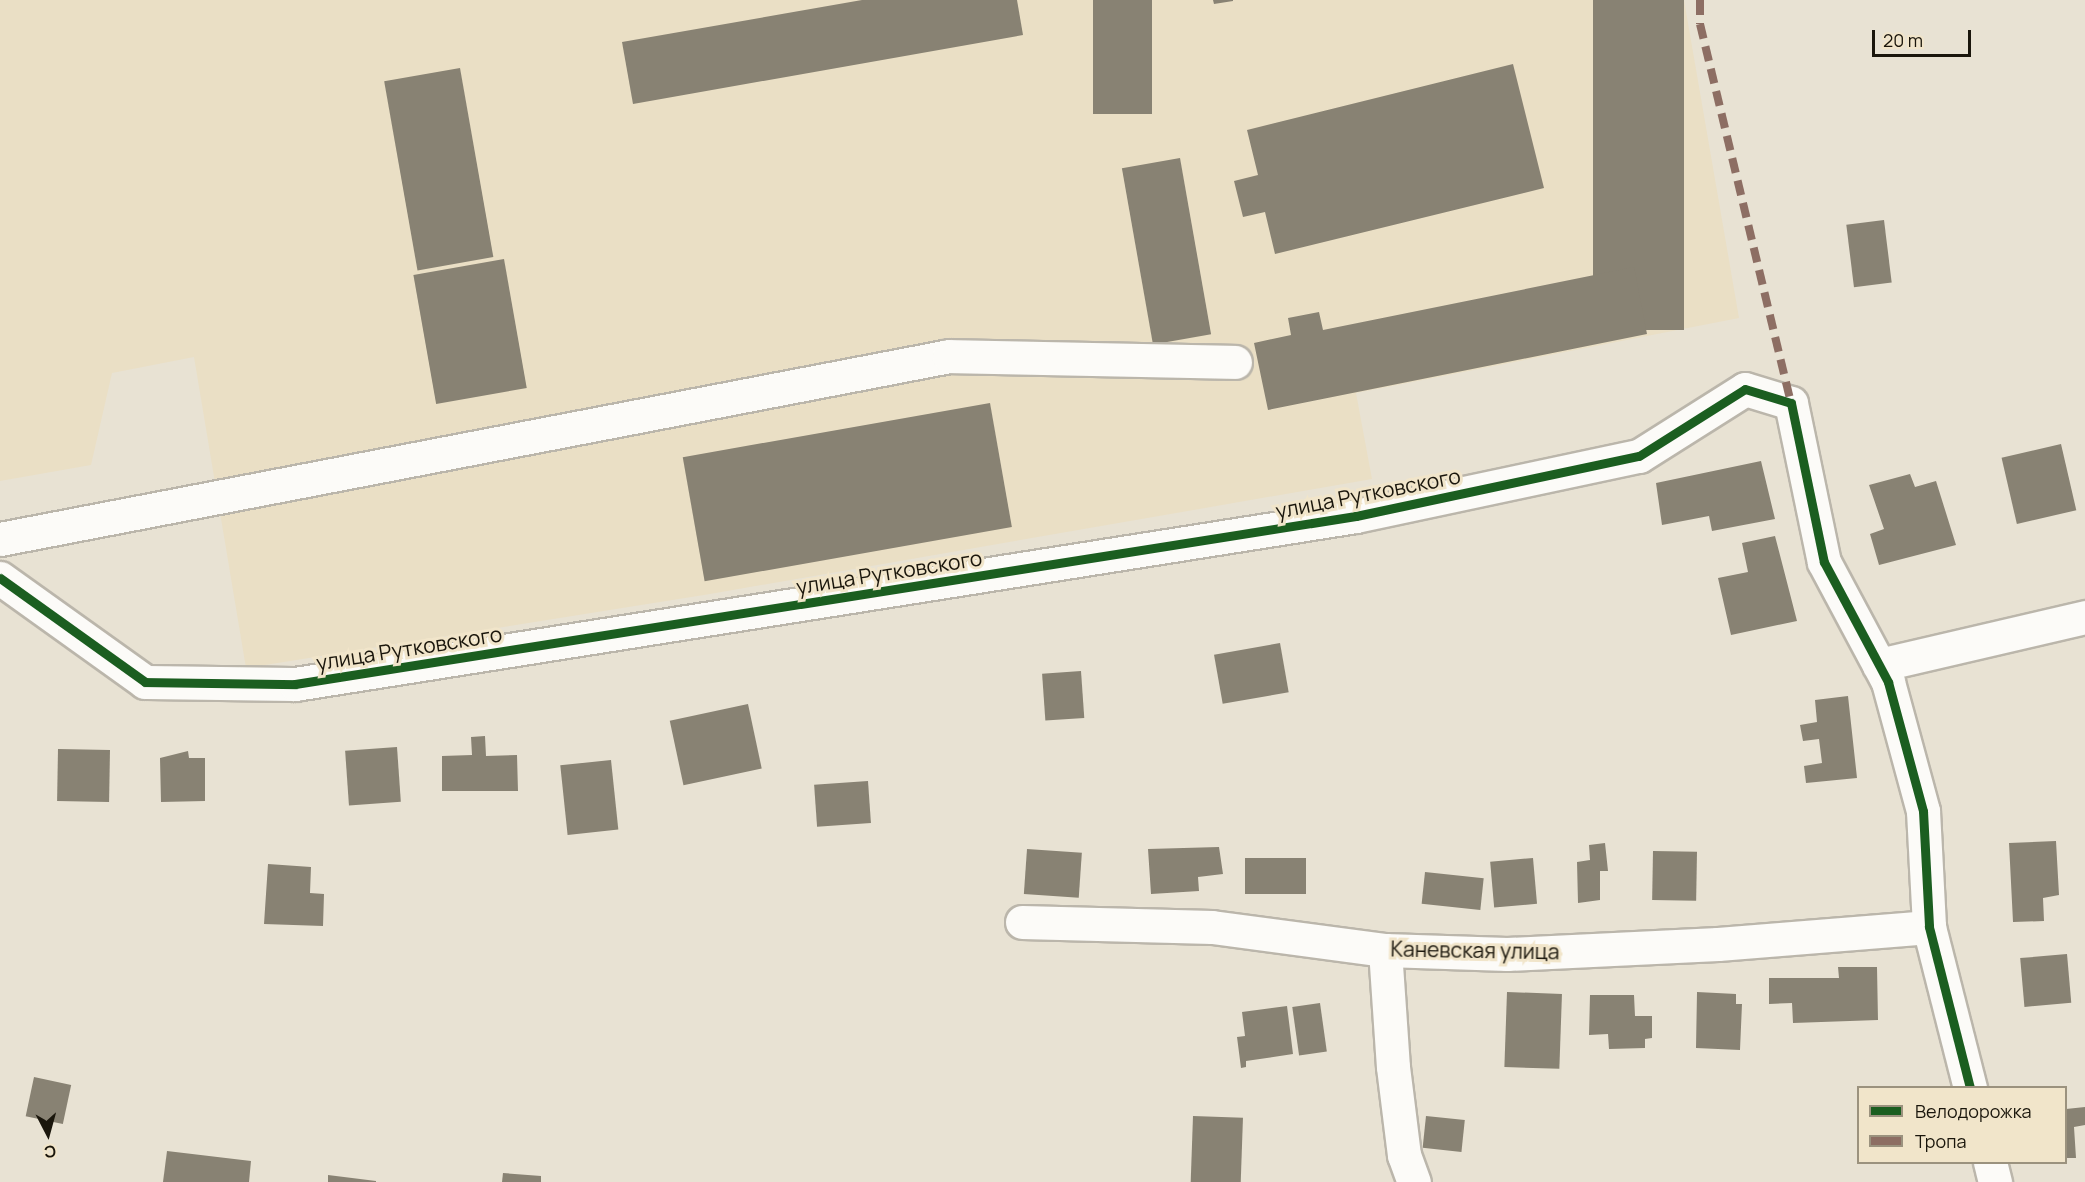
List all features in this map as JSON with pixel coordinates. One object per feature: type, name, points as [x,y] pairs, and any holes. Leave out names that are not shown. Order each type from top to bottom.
[{"type":"street","points":[[0,538],[949,356],[1235,362]]},
{"type":"street","name":"улица Рутковского","points":[[0,579],[145,682],[296,684],[1356,516],[1639,456],[1745,388],[1791,403],[1824,562],[1879,665]]},
{"type":"street","points":[[1970,1086],[1929,927],[1923,812],[1888,682],[1879,665],[2085,617]]},
{"type":"street","name":"Каневская улица","points":[[1022,922],[1212,927],[1385,950],[1519,953],[1718,945],[1929,927]]},
{"type":"street","points":[[1385,950],[1393,1067],[1404,1155],[1414,1182]]},
{"type":"street","points":[[1990,1164],[1995,1182]]},
{"type":"shaded area","points":[[0,0],[1684,0],[1739,318],[1356,393],[1372,479],[710,594],[246,668],[194,357],[112,373],[91,465],[0,481]]},
{"type":"building","points":[[862,0],[1017,0],[1023,35],[633,104],[622,42]]},
{"type":"building","points":[[1093,0],[1152,0],[1152,114],[1093,114]]},
{"type":"building","points":[[1213,0],[1233,0],[1233,1],[1214,4]]},
{"type":"building","points":[[1593,0],[1684,0],[1684,330],[1593,330]]},
{"type":"building","points":[[1513,64],[1544,188],[1275,254],[1265,212],[1243,217],[1234,181],[1258,175],[1247,130]]},
{"type":"building","points":[[460,68],[493,257],[418,270],[384,81]]},
{"type":"building","points":[[1180,158],[1211,334],[1153,345],[1122,168]]},
{"type":"building","points":[[1884,220],[1892,283],[1854,287],[1846,225]]},
{"type":"building","points":[[504,259],[527,388],[436,404],[413,275]]},
{"type":"building","points":[[1634,267],[1647,334],[1268,410],[1254,343],[1291,335],[1288,318],[1319,312],[1323,330]]},
{"type":"building","points":[[990,403],[1012,527],[705,581],[683,457]]},
{"type":"building","points":[[2061,444],[2076,510],[2017,524],[2002,458]]},
{"type":"building","points":[[1761,461],[1775,519],[1712,531],[1709,516],[1662,525],[1656,483]]},
{"type":"building","points":[[1910,474],[1915,487],[1936,481],[1956,545],[1879,565],[1870,534],[1884,529],[1869,485]]},
{"type":"building","points":[[1775,536],[1797,621],[1731,635],[1718,578],[1748,572],[1742,543]]},
{"type":"building","points":[[1280,643],[1289,692],[1223,704],[1214,655]]},
{"type":"building","points":[[1081,671],[1084,718],[1045,721],[1042,674]]},
{"type":"building","points":[[1848,696],[1857,778],[1806,783],[1804,766],[1822,763],[1819,739],[1803,741],[1800,725],[1817,722],[1815,700]]},
{"type":"building","points":[[748,704],[762,769],[683,785],[670,721]]},
{"type":"building","points":[[485,736],[486,756],[517,755],[518,791],[442,791],[442,756],[472,755],[471,737]]},
{"type":"building","points":[[397,747],[401,802],[349,805],[345,751]]},
{"type":"building","points":[[58,749],[110,750],[109,802],[57,801]]},
{"type":"building","points":[[188,751],[189,758],[205,758],[205,801],[161,802],[160,758]]},
{"type":"building","points":[[611,760],[618,830],[568,835],[560,765]]},
{"type":"building","points":[[868,781],[871,823],[817,827],[814,785]]},
{"type":"building","points":[[2056,841],[2059,895],[2043,898],[2044,921],[2013,922],[2009,843]]},
{"type":"building","points":[[1605,843],[1608,871],[1600,871],[1600,900],[1578,903],[1577,862],[1590,860],[1589,845]]},
{"type":"building","points":[[1219,847],[1223,874],[1198,877],[1199,891],[1151,894],[1148,849]]},
{"type":"building","points":[[1027,849],[1082,853],[1079,898],[1024,894]]},
{"type":"building","points":[[1653,851],[1697,852],[1696,901],[1652,900]]},
{"type":"building","points":[[1245,858],[1306,858],[1306,894],[1245,894]]},
{"type":"building","points":[[1533,858],[1537,904],[1494,908],[1490,862]]},
{"type":"building","points":[[268,864],[311,867],[310,893],[324,894],[323,926],[264,924]]},
{"type":"building","points":[[1425,872],[1484,878],[1480,910],[1422,904]]},
{"type":"building","points":[[2067,954],[2071,1003],[2024,1007],[2020,958]]},
{"type":"building","points":[[1838,967],[1877,967],[1878,1020],[1793,1023],[1792,1003],[1769,1004],[1769,978],[1839,978]]},
{"type":"building","points":[[1507,992],[1562,994],[1559,1069],[1504,1067]]},
{"type":"building","points":[[1697,992],[1736,994],[1736,1004],[1742,1004],[1740,1050],[1696,1048]]},
{"type":"building","points":[[1590,995],[1634,995],[1635,1016],[1652,1016],[1652,1038],[1645,1039],[1645,1048],[1609,1049],[1608,1034],[1589,1035]]},
{"type":"building","points":[[1320,1003],[1327,1052],[1299,1055],[1292,1007]]},
{"type":"building","points":[[1287,1006],[1293,1054],[1246,1061],[1246,1067],[1241,1068],[1237,1037],[1245,1036],[1242,1012]]},
{"type":"building","points":[[34,1077],[71,1085],[63,1124],[26,1116]]},
{"type":"building","points":[[2085,1107],[2085,1125],[2074,1127],[2076,1158],[2067,1158],[2067,1109]]},
{"type":"building","points":[[1193,1116],[1243,1118],[1241,1182],[1191,1182]]},
{"type":"building","points":[[1426,1116],[1465,1120],[1461,1152],[1423,1148]]},
{"type":"building","points":[[167,1151],[251,1161],[249,1182],[163,1182]]},
{"type":"building","points":[[503,1173],[541,1176],[541,1182],[502,1182]]},
{"type":"building","points":[[328,1175],[376,1181],[376,1182],[328,1182]]},
{"type":"marked path","points":[[1700,0],[1700,24],[1791,403]]},
{"type":"cycle path","points":[[0,578],[145,682],[295,684],[1356,516],[1639,456],[1745,389],[1791,403],[1824,562],[1888,682],[1923,811],[1929,927],[1969,1086]]}]
